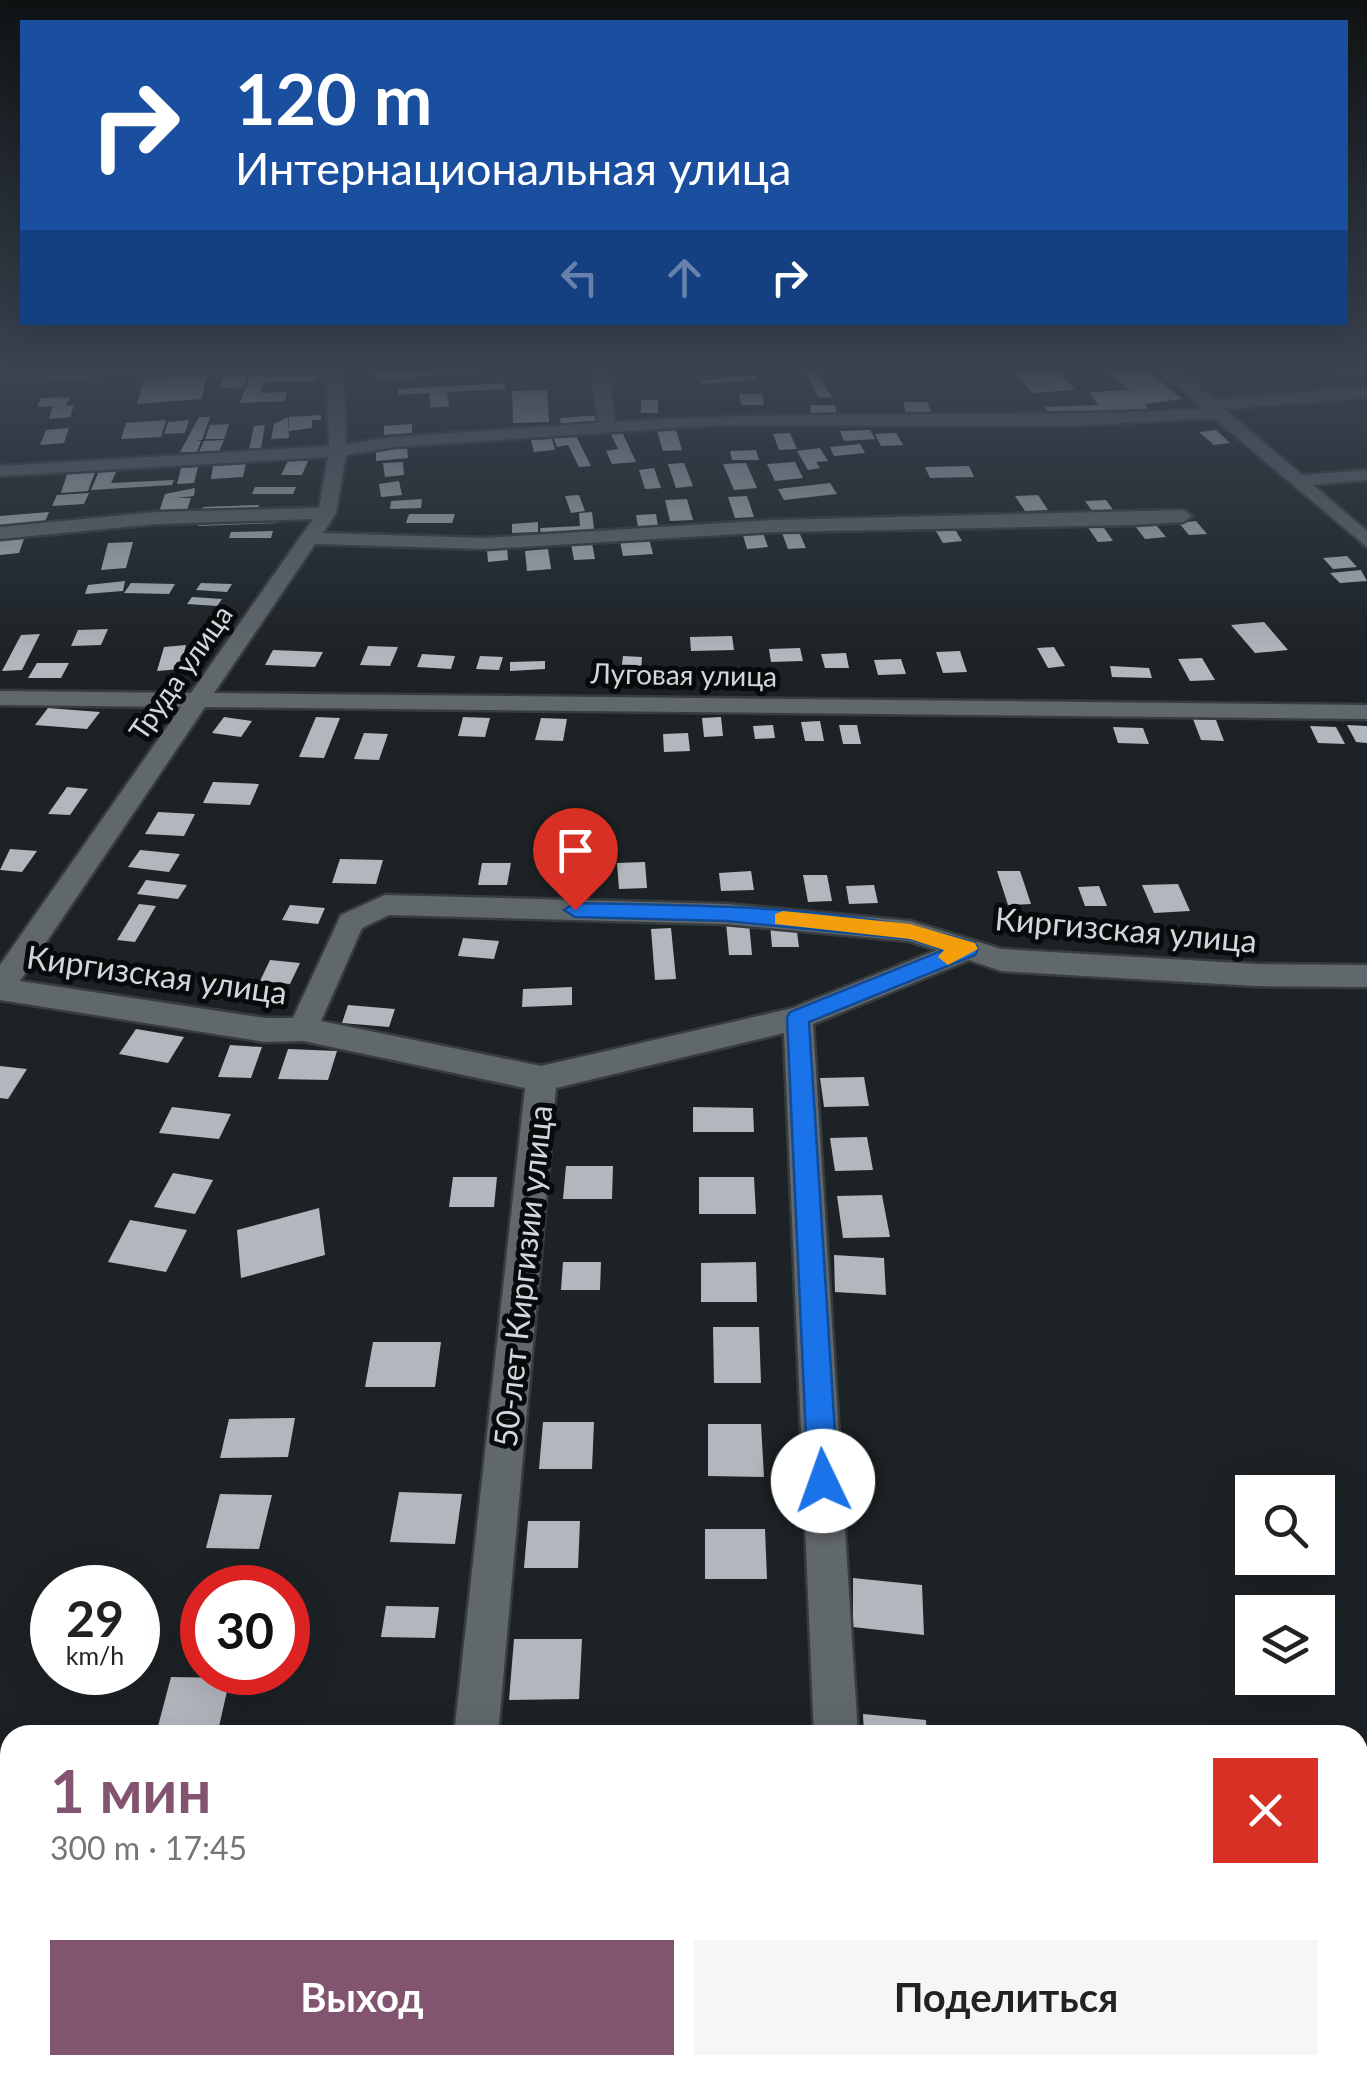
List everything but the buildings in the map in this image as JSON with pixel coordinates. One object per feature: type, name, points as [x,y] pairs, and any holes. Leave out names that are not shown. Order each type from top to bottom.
[{"type":"street","points":[[0,471],[127,464]]},
{"type":"street","name":"Труда улица","points":[[0,988],[196,698],[313,538],[328,513],[336,464]]},
{"type":"street","points":[[1278,464],[1367,541]]},
{"type":"street","points":[[1298,481],[1367,474]]},
{"type":"street","points":[[0,533],[156,518],[328,513]]},
{"type":"street","points":[[313,538],[388,546],[460,546],[775,526],[1183,516]]},
{"type":"street","name":"Луговая улица","points":[[0,698],[1367,712]]},
{"type":"street","name":"Киргизская улица","points":[[0,988],[265,1030],[303,1028],[351,922],[386,906],[726,914],[910,931],[1001,960],[1256,975],[1367,976]]},
{"type":"street","name":"50-лет Киргизии улица","points":[[477,1725],[541,1078],[798,1018],[968,949]]},
{"type":"street","points":[[798,1018],[835,1725]]},
{"type":"street","points":[[303,1028],[541,1078]]},
{"type":"slow traffic","points":[[783,919],[910,931],[968,949],[948,957]]},
{"type":"route","points":[[575,910],[726,914],[910,931],[968,949],[798,1018],[823,1481]]}]
